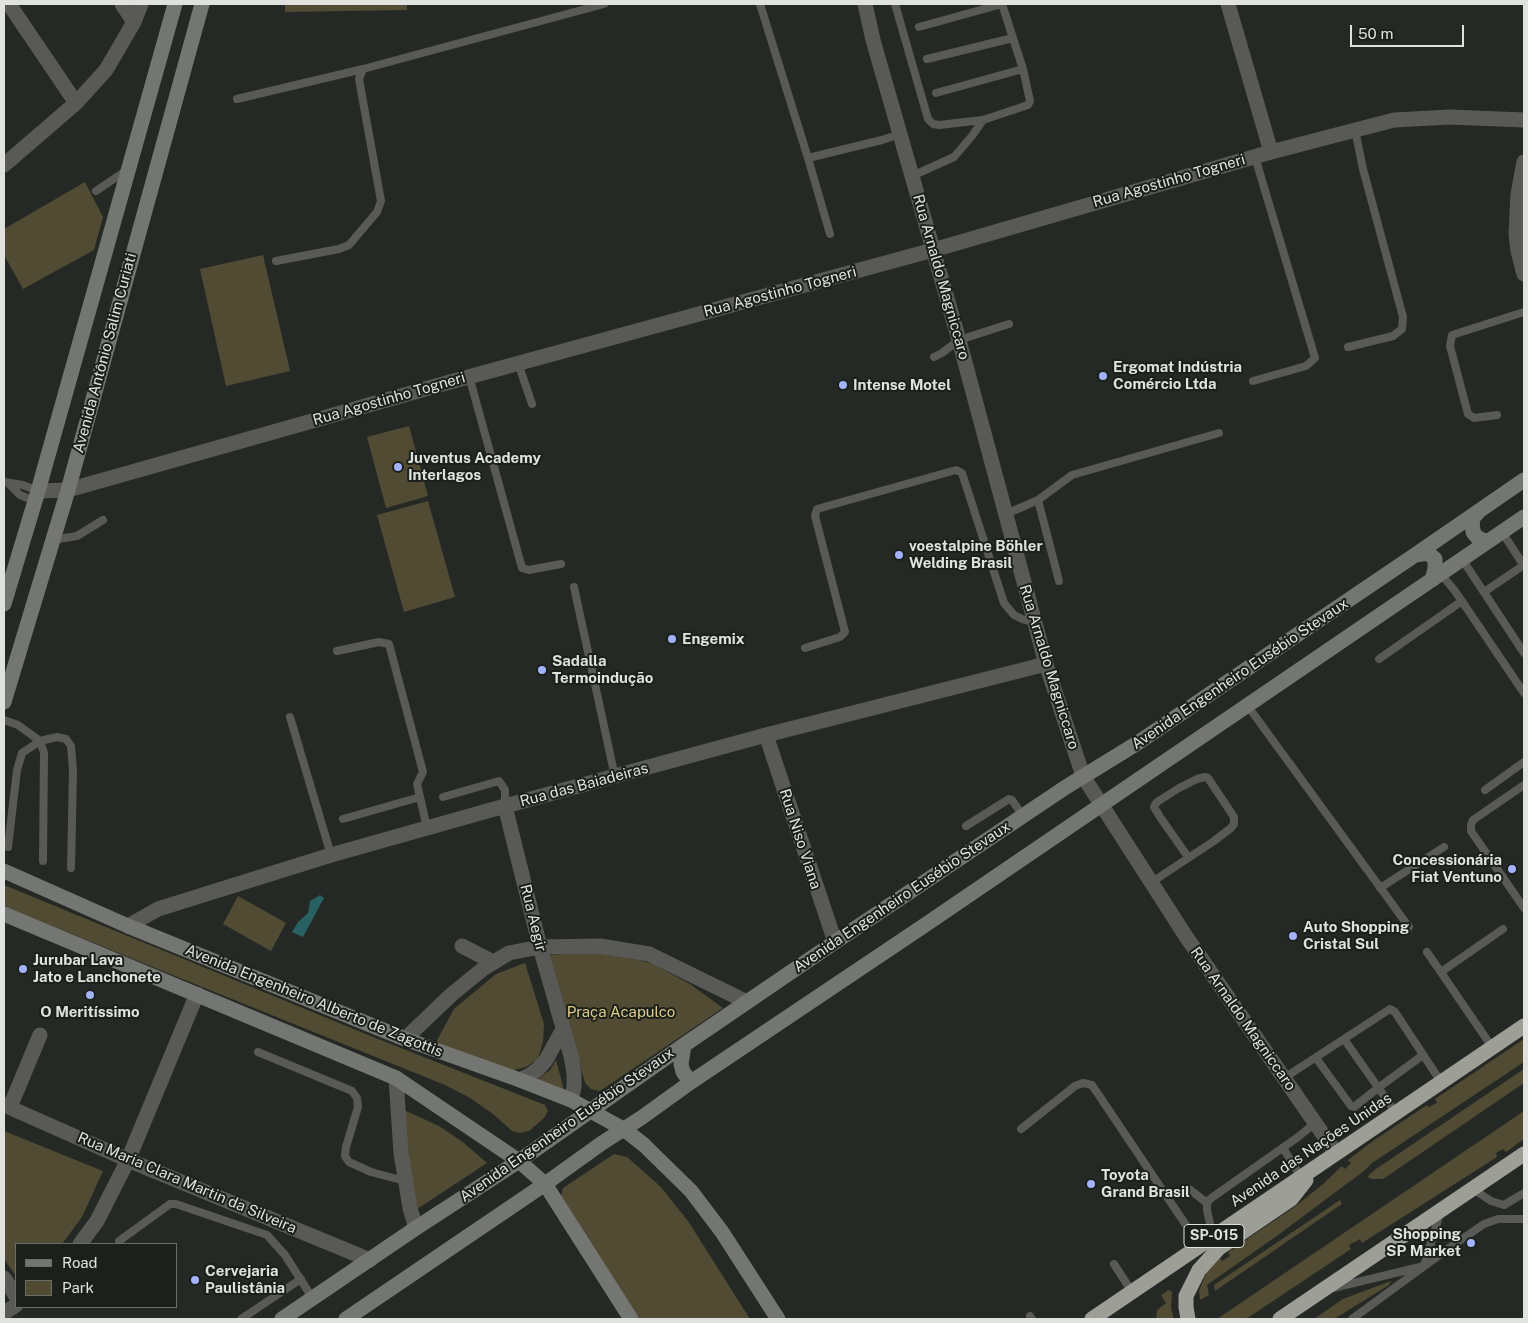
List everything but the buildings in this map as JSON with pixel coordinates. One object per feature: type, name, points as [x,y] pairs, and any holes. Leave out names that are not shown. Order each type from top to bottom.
[{"type":"highway","name":"Avenida das Nações Unidas","points":[[1092,1319],[1524,1026]]},
{"type":"highway","points":[[1280,1319],[1524,1154]]},
{"type":"highway","points":[[1188,1319],[1186,1296],[1199,1270],[1219,1248],[1290,1199],[1316,1168]]},
{"type":"main road","name":"Avenida Antônio Salim Curiati","points":[[5,595],[37,496],[175,4]]},
{"type":"main road","name":"Avenida Antônio Salim Curiati","points":[[4,702],[68,490],[202,4]]},
{"type":"main road","points":[[70,377],[97,384]]},
{"type":"main road","name":"Avenida Engenheiro Eusébio Stevaux","points":[[282,1319],[519,1161],[835,942],[1023,816],[1136,744],[1524,480]]},
{"type":"main road","points":[[1480,510],[1472,519],[1473,532],[1482,540],[1488,541],[1497,536]]},
{"type":"main road","name":"Avenida Engenheiro Eusébio Stevaux","points":[[346,1319],[546,1184],[602,1143],[625,1130],[691,1082],[1524,517]]},
{"type":"main road","points":[[1416,555],[1428,553],[1435,559],[1436,577]]},
{"type":"main road","points":[[16,564],[43,570]]},
{"type":"main road","name":"Avenida Engenheiro Alberto de Zagottis","points":[[4,871],[128,926],[405,1039],[571,1100],[625,1130],[644,1144],[691,1191],[722,1232],[778,1319]]},
{"type":"main road","points":[[4,914],[396,1078],[519,1161],[546,1184],[631,1319]]},
{"type":"main road","points":[[684,1045],[681,1064],[683,1072],[691,1082]]},
{"type":"street","points":[[9,4],[76,103]]},
{"type":"street","points":[[122,4],[134,22]]},
{"type":"street","points":[[4,165],[76,103],[106,70],[134,22],[142,4]]},
{"type":"street","name":"Rua Arnaldo Magniccaro","points":[[865,4],[900,134],[960,340],[1034,622],[1046,664],[1084,776],[1185,935],[1336,1153]]},
{"type":"street","points":[[1228,4],[1271,152]]},
{"type":"street","name":"Rua Agostinho Togneri","points":[[37,496],[68,490],[469,376],[933,250],[1255,156],[1394,120],[1460,117],[1524,120]]},
{"type":"street","points":[[1524,162],[1518,194],[1516,234],[1524,274]]},
{"type":"street","name":"Rua das Baiadeiras","points":[[128,926],[158,910],[331,855],[766,735],[1046,664]]},
{"type":"street","name":"Rua Niso Viana","points":[[766,735],[835,942]]},
{"type":"street","name":"Rua Aegir","points":[[505,806],[540,948],[574,1073],[574,1087],[571,1100]]},
{"type":"street","points":[[462,946],[494,962]]},
{"type":"street","points":[[405,1039],[451,994],[484,968],[509,953],[540,948],[600,946],[649,954],[747,1002]]},
{"type":"street","points":[[81,1243],[97,1220],[128,1160],[197,994]]},
{"type":"street","points":[[520,1080],[530,1075],[542,1064],[563,1029]]},
{"type":"street","points":[[7,1106],[40,1035]]},
{"type":"street","points":[[396,1078],[401,1153],[410,1208],[416,1228]]},
{"type":"street","name":"Rua Maria Clara Martin da Silveira","points":[[7,1106],[128,1160],[370,1260]]},
{"type":"street","points":[[4,1278],[15,1294]]},
{"type":"street","points":[[4,1313],[15,1307]]},
{"type":"lane","points":[[236,99],[363,69],[604,4]]},
{"type":"lane","points":[[760,4],[830,234]]},
{"type":"lane","points":[[895,4],[928,119],[933,124],[983,120],[1028,105],[1030,101],[1023,70],[1002,4],[919,27]]},
{"type":"lane","points":[[927,59],[1013,38]]},
{"type":"lane","points":[[276,261],[339,249],[349,245],[377,212],[381,201],[359,79],[363,69]]},
{"type":"lane","points":[[936,94],[1023,70]]},
{"type":"lane","points":[[912,176],[954,156],[983,120]]},
{"type":"lane","points":[[1348,347],[1393,336],[1402,329],[1404,317],[1363,169],[1355,130]]},
{"type":"lane","points":[[808,158],[900,134]]},
{"type":"lane","points":[[1253,381],[1306,366],[1315,358],[1255,156]]},
{"type":"lane","points":[[96,191],[128,169]]},
{"type":"lane","points":[[1497,415],[1474,418],[1468,414],[1450,346],[1452,335],[1524,312]]},
{"type":"lane","points":[[934,357],[960,340],[1009,324]]},
{"type":"lane","points":[[518,363],[532,404]]},
{"type":"lane","points":[[469,376],[522,568],[529,570],[561,564]]},
{"type":"lane","points":[[1006,514],[1038,500],[1072,475],[1219,432]]},
{"type":"lane","points":[[805,648],[840,637],[845,632],[815,516],[817,509],[956,470],[962,473],[1004,603],[1014,615],[1034,622]]},
{"type":"lane","points":[[6,482],[23,485],[37,496]]},
{"type":"lane","points":[[1038,500],[1059,581]]},
{"type":"lane","points":[[52,540],[77,536],[103,520]]},
{"type":"lane","points":[[1484,592],[1524,565],[1497,536]]},
{"type":"lane","points":[[1462,559],[1524,653]]},
{"type":"lane","points":[[1436,577],[1462,601],[1524,693]]},
{"type":"lane","points":[[574,587],[615,777]]},
{"type":"lane","points":[[1379,659],[1462,601]]},
{"type":"lane","points":[[337,651],[380,642],[389,644],[423,772],[418,784],[428,828]]},
{"type":"lane","points":[[1247,706],[1409,927]]},
{"type":"lane","points":[[290,717],[331,855]]},
{"type":"lane","points":[[4,720],[18,725],[40,741],[44,752],[43,861]]},
{"type":"lane","points":[[8,847],[17,770],[22,754],[40,741],[57,736],[66,739],[72,746],[74,771],[71,868]]},
{"type":"lane","points":[[1485,790],[1524,762]]},
{"type":"lane","points":[[1152,882],[1214,841],[1234,824],[1234,817],[1208,778],[1205,777],[1179,788],[1156,802],[1154,808],[1188,857]]},
{"type":"lane","points":[[443,797],[499,781],[505,790],[505,806]]},
{"type":"lane","points":[[1524,786],[1473,820],[1471,830],[1524,908]]},
{"type":"lane","points":[[343,819],[420,797]]},
{"type":"lane","points":[[966,826],[1009,799],[1012,800],[1023,816]]},
{"type":"lane","points":[[1380,888],[1444,847]]},
{"type":"lane","points":[[1441,972],[1503,929]]},
{"type":"lane","points":[[1427,952],[1492,1047]]},
{"type":"lane","points":[[1284,1078],[1390,1009],[1395,1012],[1441,1082]]},
{"type":"lane","points":[[1344,1039],[1396,1113]]},
{"type":"lane","points":[[258,1052],[352,1091],[357,1098],[358,1107],[345,1156],[349,1162],[371,1172],[405,1181]]},
{"type":"lane","points":[[1316,1058],[1351,1106],[1354,1107],[1424,1055]]},
{"type":"lane","points":[[1021,1128],[1075,1086],[1083,1083],[1092,1085],[1200,1246]]},
{"type":"lane","points":[[1213,1238],[1207,1210],[1207,1203],[1210,1199],[1315,1123]]},
{"type":"lane","points":[[1282,1148],[1301,1178]]},
{"type":"lane","points":[[1189,1189],[1207,1203]]},
{"type":"lane","points":[[1473,1189],[1491,1201],[1504,1205],[1524,1193]]},
{"type":"lane","points":[[119,1241],[170,1204],[176,1204],[267,1235],[285,1255],[313,1299]]},
{"type":"lane","points":[[1424,1266],[1441,1211]]},
{"type":"lane","points":[[1352,1319],[1484,1224],[1498,1219],[1524,1219]]},
{"type":"lane","points":[[1114,1264],[1132,1292]]},
{"type":"lane","points":[[1324,1290],[1424,1266]]},
{"type":"lane","points":[[240,1319],[301,1278]]},
{"type":"green space","points":[[285,4],[407,4],[407,10],[285,12]]},
{"type":"green space","points":[[85,182],[103,217],[94,250],[23,289],[4,255],[4,229]]},
{"type":"green space","points":[[263,255],[290,371],[226,386],[200,269]]},
{"type":"green space","name":"Juventus Academy Interlagos","points":[[409,426],[428,496],[386,508],[367,437]]},
{"type":"green space","points":[[428,501],[455,597],[404,612],[377,515]]},
{"type":"green space","points":[[4,885],[373,1037],[545,1105],[548,1111],[544,1118],[529,1131],[520,1133],[512,1131],[493,1114],[470,1098],[445,1085],[4,906]]},
{"type":"green space","points":[[238,896],[286,923],[271,951],[223,924]]},
{"type":"green space","name":"Praça Acapulco","points":[[598,951],[651,963],[690,984],[723,1008],[600,1091],[591,1089],[585,1083],[550,955]]},
{"type":"green space","name":"Praça Acapulco","points":[[525,963],[544,1024],[543,1042],[538,1059],[526,1067],[510,1071],[435,1044],[454,1009],[496,974]]},
{"type":"green space","points":[[1524,1039],[1524,1062],[1372,1163],[1278,1235],[1207,1285],[1209,1295],[1200,1300],[1199,1291],[1204,1278],[1208,1270],[1220,1258],[1222,1261],[1230,1256],[1228,1252],[1293,1208],[1342,1166],[1345,1169],[1351,1163],[1348,1160],[1373,1141],[1427,1105],[1429,1107],[1437,1103],[1435,1099]]},
{"type":"green space","points":[[556,1060],[565,1094],[533,1083],[550,1070]]},
{"type":"green space","points":[[1524,1069],[1524,1083],[1383,1179],[1371,1179],[1368,1177],[1376,1169]]},
{"type":"green space","points":[[404,1110],[439,1126],[464,1143],[487,1163],[414,1211]]},
{"type":"green space","points":[[1524,1111],[1524,1139],[1506,1152],[1503,1149],[1496,1153],[1497,1157],[1362,1243],[1360,1239],[1349,1245],[1351,1249],[1246,1319],[1217,1319]]},
{"type":"green space","points":[[4,1131],[103,1171],[82,1217],[63,1243],[15,1243],[15,1275],[4,1259]]},
{"type":"green space","points":[[614,1154],[627,1157],[661,1187],[688,1221],[750,1319],[635,1319],[560,1200],[563,1188]]},
{"type":"green space","points":[[1340,1200],[1342,1204],[1215,1291],[1214,1285]]},
{"type":"green space","points":[[1391,1281],[1389,1285],[1334,1319],[1314,1319],[1343,1299]]},
{"type":"green space","points":[[1169,1290],[1172,1292],[1171,1307],[1174,1319],[1156,1319],[1157,1310],[1166,1303],[1161,1295]]},
{"type":"water","points":[[320,895],[324,898],[303,937],[292,932],[298,922],[308,913],[310,901]]},
{"type":"place","name":"Ergomat Indústria Comércio Ltda","points":[[1103,376]]},
{"type":"place","name":"Intense Motel","points":[[843,385]]},
{"type":"place","name":"Juventus Academy Interlagos","points":[[398,467]]},
{"type":"place","name":"voestalpine Böhler Welding Brasil","points":[[899,555]]},
{"type":"place","name":"Engemix","points":[[672,639]]},
{"type":"place","name":"Sadalla Termoindução","points":[[542,670]]},
{"type":"place","name":"Concessionária Fiat Ventuno","points":[[1512,869]]},
{"type":"place","name":"Auto Shopping Cristal Sul","points":[[1293,936]]},
{"type":"place","name":"Jurubar Lava Jato e Lanchonete","points":[[23,969]]},
{"type":"place","name":"O Meritíssimo","points":[[90,995]]},
{"type":"place","name":"Toyota Grand Brasil","points":[[1091,1184]]},
{"type":"place","name":"Shopping SP Market","points":[[1471,1243]]},
{"type":"place","name":"Cervejaria Paulistânia","points":[[195,1280]]}]
